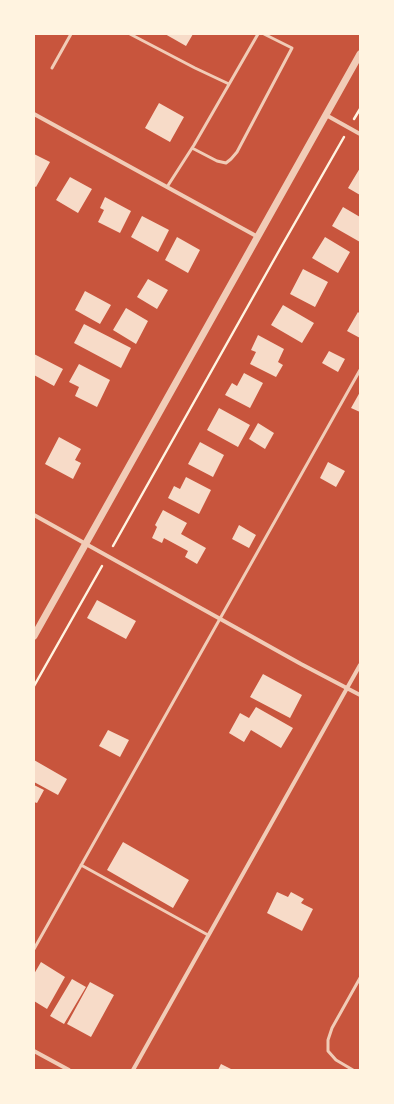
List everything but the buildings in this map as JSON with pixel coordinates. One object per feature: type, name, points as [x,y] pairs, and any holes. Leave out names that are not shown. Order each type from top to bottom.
[{"type":"street","points":[[34,636],[360,54]]},
{"type":"street","points":[[34,114],[258,237]]},
{"type":"street","points":[[326,115],[360,134]]},
{"type":"street","points":[[34,515],[360,695]]},
{"type":"street","points":[[133,1070],[360,665]]},
{"type":"street","points":[[34,1051],[69,1070]]},
{"type":"lane","points":[[52,68],[71,34]]},
{"type":"lane","points":[[130,34],[229,84]]},
{"type":"lane","points":[[167,187],[192,148],[258,34]]},
{"type":"lane","points":[[192,148],[217,161],[226,163],[237,152],[292,48],[264,34]]},
{"type":"lane","points":[[34,949],[360,370]]},
{"type":"lane","points":[[81,865],[208,935]]},
{"type":"lane","points":[[353,1070],[336,1060],[328,1051],[328,1040],[332,1028],[360,978]]},
{"type":"path","points":[[116,541],[360,109]]},
{"type":"path","points":[[34,686],[101,567]]}]
